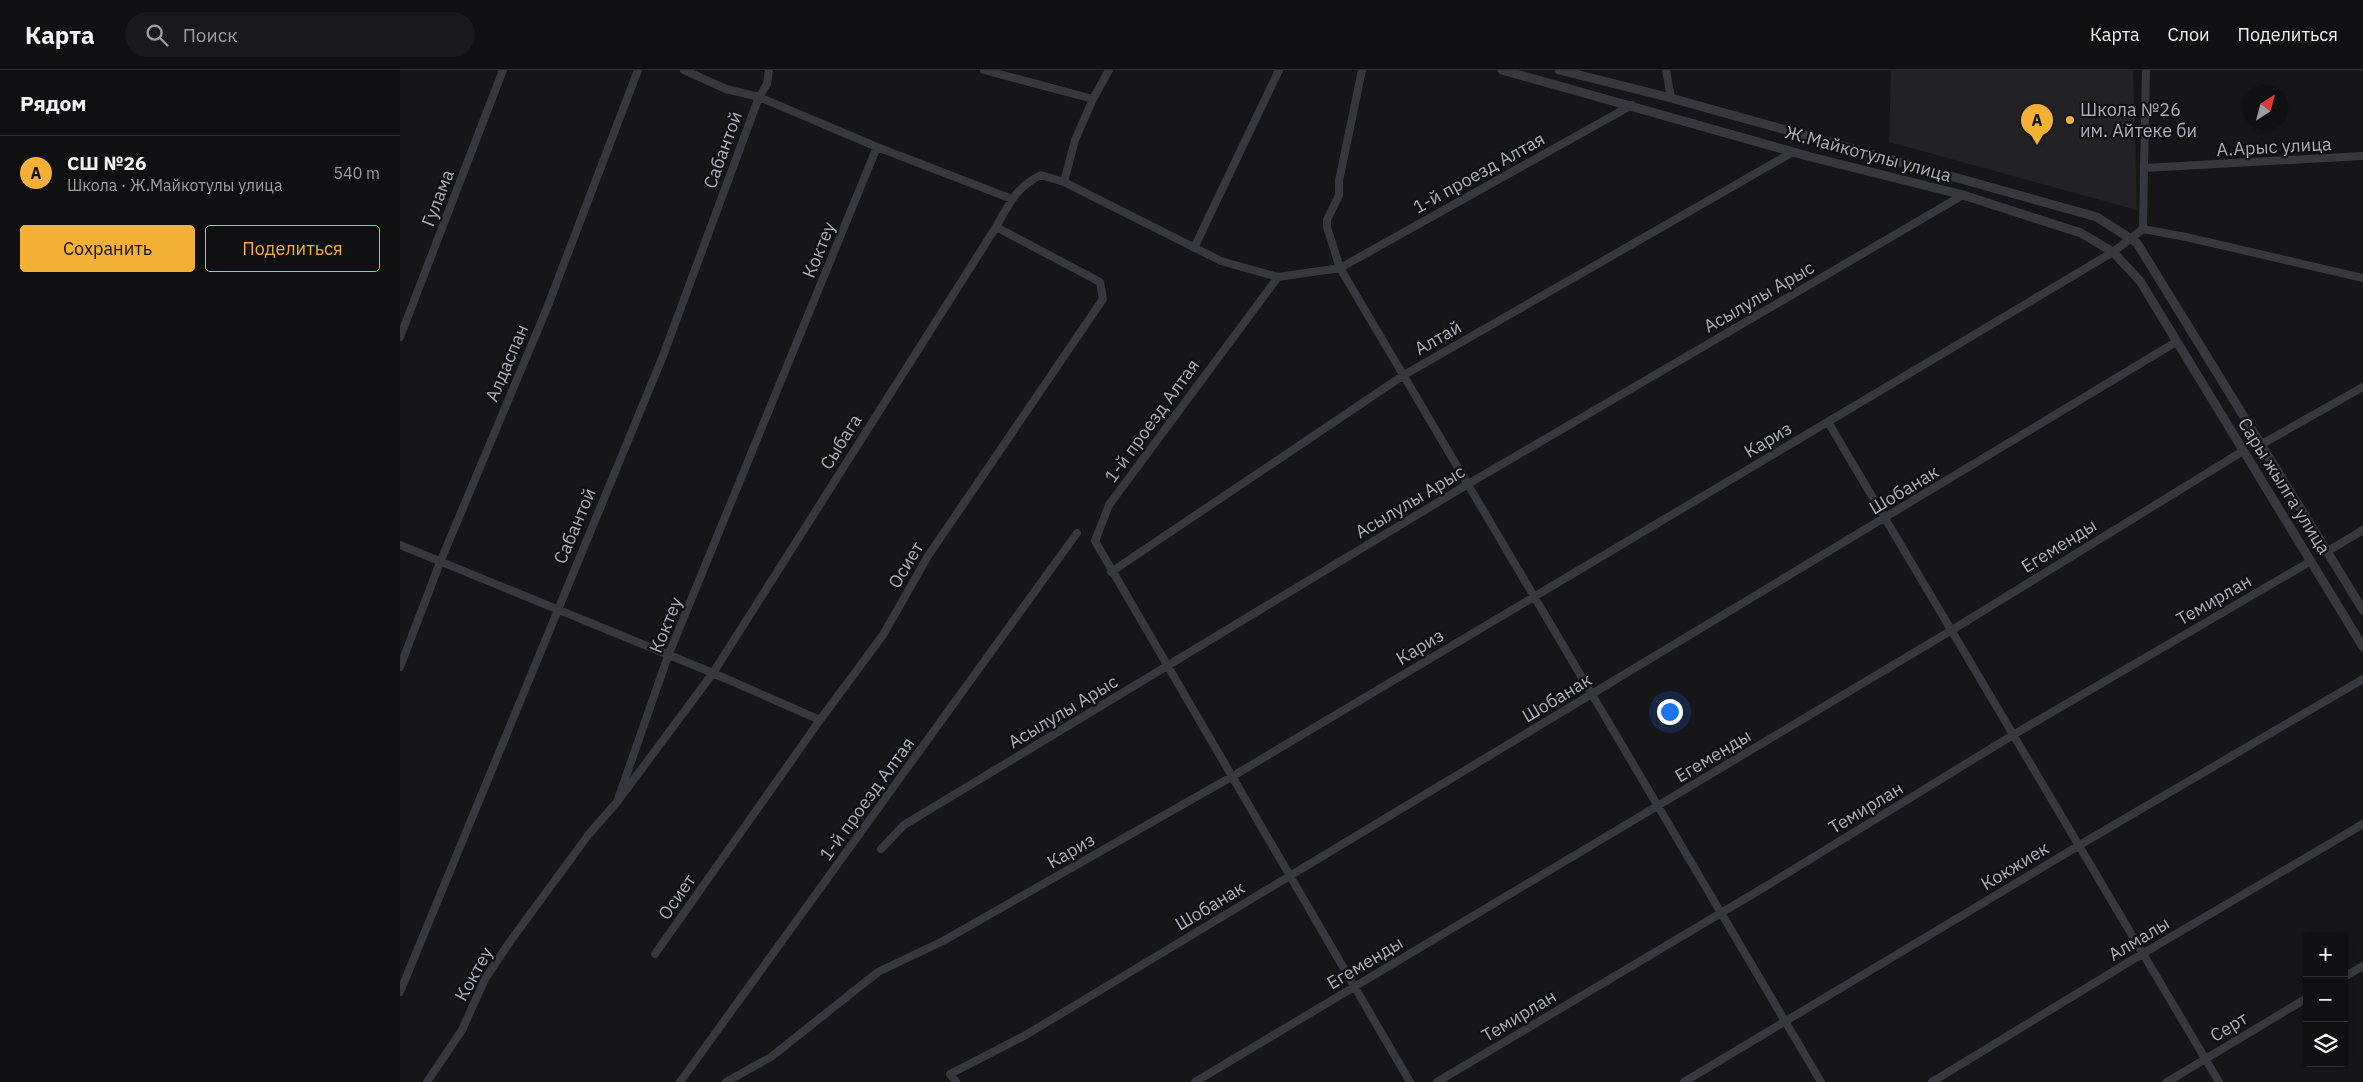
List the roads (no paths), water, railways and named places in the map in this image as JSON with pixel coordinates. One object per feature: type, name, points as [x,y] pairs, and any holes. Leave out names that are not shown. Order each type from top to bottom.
[{"type":"street","name":"Гулама","points":[[400,337],[503,70]]},
{"type":"street","name":"Алдаспан","points":[[400,667],[441,560],[546,308],[638,70]]},
{"type":"street","points":[[684,70],[726,89],[759,97],[877,147],[1012,199]]},
{"type":"street","name":"Сабантой","points":[[400,992],[557,608],[663,356],[759,97],[767,84],[769,70]]},
{"type":"street","points":[[984,70],[1093,99]]},
{"type":"street","points":[[1109,70],[1093,99],[1075,140],[1064,182],[1221,261],[1278,277],[1340,268]]},
{"type":"street","points":[[1194,248],[1279,70]]},
{"type":"street","points":[[1362,70],[1339,181],[1339,195],[1327,220],[1327,226],[1340,268],[1821,1082]]},
{"type":"street","name":"Ж.Майкотулы улица","points":[[1502,70],[1632,105],[1793,152],[1963,195],[2081,233],[2113,252],[2140,281],[2176,342]]},
{"type":"street","points":[[1558,85],[1560,70]]},
{"type":"street","name":"Ж.Майкотулы улица","points":[[1560,70],[1671,98],[2097,217],[2137,243],[2194,333]]},
{"type":"street","points":[[1666,70],[1671,98]]},
{"type":"street","points":[[2132,240],[2143,229],[2146,70]]},
{"type":"street","name":"1-й проезд Алтая","points":[[1340,268],[1632,105]]},
{"type":"street","name":"Коктеу","points":[[427,1082],[462,1030],[485,979],[504,950],[589,834],[617,802],[668,656],[877,147]]},
{"type":"street","name":"Алтай","points":[[1111,572],[1404,375],[1793,152]]},
{"type":"street","name":"А.Арыс улица","points":[[2144,168],[2363,156]]},
{"type":"street","name":"Сыбага","points":[[617,802],[713,673],[1012,199],[1026,183],[1041,175],[1064,182]]},
{"type":"street","name":"Асылулы Арыс","points":[[881,849],[904,826],[1468,484],[1963,195]]},
{"type":"street","name":"Осиет","points":[[655,954],[820,720],[883,635],[928,556],[1103,299],[1100,282],[996,227]]},
{"type":"street","points":[[2143,229],[2177,235],[2363,278]]},
{"type":"street","name":"Кариз","points":[[726,1082],[771,1057],[878,972],[943,942],[1233,776],[2132,240]]},
{"type":"street","name":"1-й проезд Алтая","points":[[1111,572],[1094,541],[1109,505],[1278,277]]},
{"type":"street","name":"Сары жылга улица","points":[[2194,333],[2363,610]]},
{"type":"street","name":"Сары жылга улица","points":[[2176,342],[2363,647]]},
{"type":"street","name":"Шобанак","points":[[956,1082],[950,1074],[1024,1036],[2176,342]]},
{"type":"street","points":[[2262,444],[2363,387]]},
{"type":"street","points":[[1828,422],[2218,1082]]},
{"type":"street","name":"Егеменды","points":[[1195,1082],[1952,630],[2244,451]]},
{"type":"street","points":[[2328,551],[2363,530]]},
{"type":"street","name":"1-й проезд Алтая","points":[[680,1082],[1077,533]]},
{"type":"street","points":[[400,545],[557,608],[820,720]]},
{"type":"street","name":"Темирлан","points":[[1437,1082],[1721,913],[2013,735],[2311,561]]},
{"type":"street","points":[[1111,572],[1233,776],[1410,1082]]},
{"type":"street","name":"Кокжиек","points":[[1684,1082],[2078,846],[2363,679]]},
{"type":"street","name":"Алмалы","points":[[1932,1082],[2142,954],[2363,824]]},
{"type":"street","points":[[2348,975],[2363,966]]},
{"type":"street","name":"Серт","points":[[2167,1082],[2303,1000]]},
{"type":"place","name":"Школа №26 им. Айтеке би","points":[[2070,120]]},
{"type":"place","name":"СШ №26","points":[[2037,145]]}]
